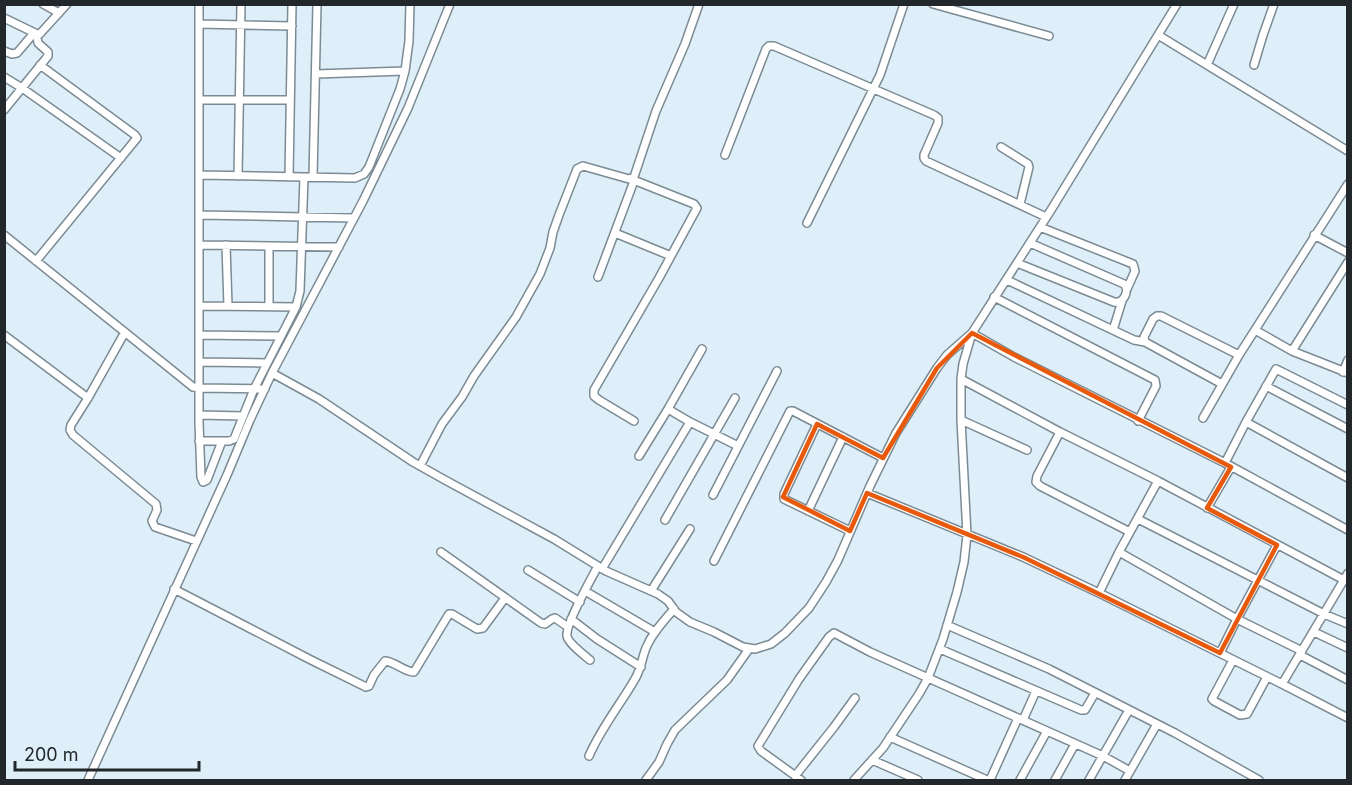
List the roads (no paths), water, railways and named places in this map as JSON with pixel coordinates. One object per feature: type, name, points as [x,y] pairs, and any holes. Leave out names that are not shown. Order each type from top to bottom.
[{"type":"street","points":[[43,4],[59,13]]},
{"type":"street","points":[[4,51],[17,53],[67,4]]},
{"type":"street","points":[[199,4],[199,441],[203,482],[207,480],[222,441]]},
{"type":"street","points":[[238,176],[241,4]]},
{"type":"street","points":[[289,177],[292,4]]},
{"type":"street","points":[[313,177],[317,4]]},
{"type":"street","points":[[200,175],[355,178],[364,174],[400,89],[405,71],[410,4]]},
{"type":"street","points":[[88,780],[272,373],[354,218],[408,108],[450,4]]},
{"type":"street","points":[[598,276],[657,111],[699,4]]},
{"type":"street","points":[[807,223],[882,69],[904,4]]},
{"type":"street","points":[[856,778],[890,737],[928,678],[947,625],[964,562],[967,535],[961,379],[965,353],[972,333],[1177,4]]},
{"type":"street","points":[[1207,65],[1234,4]]},
{"type":"street","points":[[1254,65],[1274,4]]},
{"type":"street","points":[[937,5],[1049,36]]},
{"type":"street","points":[[4,18],[36,34]]},
{"type":"street","points":[[199,24],[292,26]]},
{"type":"street","points":[[4,110],[48,53],[37,41],[36,34]]},
{"type":"street","points":[[1158,35],[1347,151]]},
{"type":"street","points":[[725,155],[766,49],[774,46],[934,115],[938,118],[938,123],[924,155],[926,162],[1046,217]]},
{"type":"street","points":[[36,261],[136,140],[135,135],[40,65]]},
{"type":"street","points":[[316,74],[405,71]]},
{"type":"street","points":[[4,77],[121,158]]},
{"type":"street","points":[[200,99],[290,100]]},
{"type":"street","points":[[1001,147],[1028,164],[1029,167],[1020,204]]},
{"type":"street","points":[[420,466],[450,412],[516,317],[540,274],[550,249],[558,215],[577,169],[583,166],[633,180],[696,206],[696,211],[594,393],[599,400],[634,421]]},
{"type":"street","points":[[199,441],[234,440],[254,389],[296,307],[300,291],[304,177]]},
{"type":"street","points":[[1203,418],[1239,355],[1347,184]]},
{"type":"street","points":[[200,215],[354,218]]},
{"type":"street","points":[[1040,227],[1133,264],[1135,271],[1113,330]]},
{"type":"street","points":[[615,233],[671,256]]},
{"type":"street","points":[[4,235],[189,384],[200,388],[265,389]]},
{"type":"street","points":[[1314,235],[1347,253]]},
{"type":"street","points":[[1030,243],[1124,284],[1127,289]]},
{"type":"street","points":[[200,245],[339,247]]},
{"type":"street","points":[[226,245],[228,306]]},
{"type":"street","points":[[269,246],[269,306]]},
{"type":"street","points":[[1292,351],[1347,262]]},
{"type":"street","points":[[1017,263],[1114,302],[1122,301]]},
{"type":"street","points":[[1007,280],[1134,340],[1145,342],[1222,384]]},
{"type":"street","points":[[994,297],[1155,380],[1156,386],[1138,421]]},
{"type":"street","points":[[200,306],[296,307]]},
{"type":"street","points":[[1145,342],[1144,337],[1153,319],[1159,316],[1239,355]]},
{"type":"street","points":[[1255,330],[1292,351],[1345,372],[1347,360]]},
{"type":"street","points":[[125,332],[71,425],[71,433],[156,504],[158,510],[152,519],[153,525],[196,541]]},
{"type":"street","points":[[272,373],[319,399],[420,466],[554,539],[600,568],[668,600],[680,616],[690,622],[750,649],[771,644],[803,614],[833,571],[896,433],[937,368],[972,333]]},
{"type":"street","points":[[972,333],[1138,421],[1228,465],[1347,530]]},
{"type":"street","points":[[4,335],[88,398]]},
{"type":"street","points":[[200,335],[281,336]]},
{"type":"street","points":[[639,456],[702,349]]},
{"type":"street","points":[[200,362],[267,363]]},
{"type":"street","points":[[1207,508],[1246,422],[1276,369],[1347,405]]},
{"type":"street","points":[[713,495],[777,371]]},
{"type":"street","points":[[961,379],[1277,545],[1346,577],[1282,684]]},
{"type":"street","points":[[1266,386],[1347,429]]},
{"type":"street","points":[[665,520],[735,398]]},
{"type":"street","points":[[668,409],[738,446]]},
{"type":"street","points":[[714,561],[792,410],[883,458]]},
{"type":"street","points":[[199,415],[243,416]]},
{"type":"street","points":[[961,420],[1027,450]]},
{"type":"street","points":[[590,660],[568,640],[570,623],[585,591],[690,422]]},
{"type":"street","points":[[1246,422],[1347,478]]},
{"type":"street","points":[[818,424],[783,497],[784,500],[850,531]]},
{"type":"street","points":[[1060,432],[1036,476],[1036,482],[1130,532]]},
{"type":"street","points":[[808,511],[843,437]]},
{"type":"street","points":[[1099,593],[1158,481]]},
{"type":"street","points":[[867,493],[1023,557],[1347,718]]},
{"type":"street","points":[[1138,519],[1347,624]]},
{"type":"street","points":[[651,591],[690,529]]},
{"type":"street","points":[[1220,653],[1277,545]]},
{"type":"street","points":[[441,552],[541,623],[545,624],[555,618],[570,623],[641,667]]},
{"type":"street","points":[[1119,552],[1347,680]]},
{"type":"street","points":[[528,570],[580,602]]},
{"type":"street","points":[[174,589],[366,687],[385,662],[414,672],[449,614],[477,629],[482,629],[505,598]]},
{"type":"street","points":[[585,591],[655,633]]},
{"type":"street","points":[[589,756],[598,736],[641,667],[646,648],[674,609]]},
{"type":"street","points":[[947,625],[1049,669],[1157,724],[1259,780]]},
{"type":"street","points":[[1314,632],[1347,648]]},
{"type":"street","points":[[855,698],[798,778],[758,746],[799,680],[831,634],[836,633],[928,678],[1103,756],[1130,771]]},
{"type":"street","points":[[646,780],[659,762],[675,730],[727,680],[750,649]]},
{"type":"street","points":[[939,649],[1082,711],[1085,710],[1095,693]]},
{"type":"street","points":[[1233,660],[1212,699],[1240,715],[1247,714],[1267,677]]},
{"type":"street","points":[[890,737],[989,780],[1036,691]]},
{"type":"street","points":[[1089,780],[1129,710]]},
{"type":"street","points":[[1125,780],[1157,724]]},
{"type":"street","points":[[1020,780],[1047,731]]},
{"type":"street","points":[[1055,780],[1075,744]]},
{"type":"street","points":[[872,760],[918,780]]},
{"type":"street","points":[[856,778],[866,780]]}]
